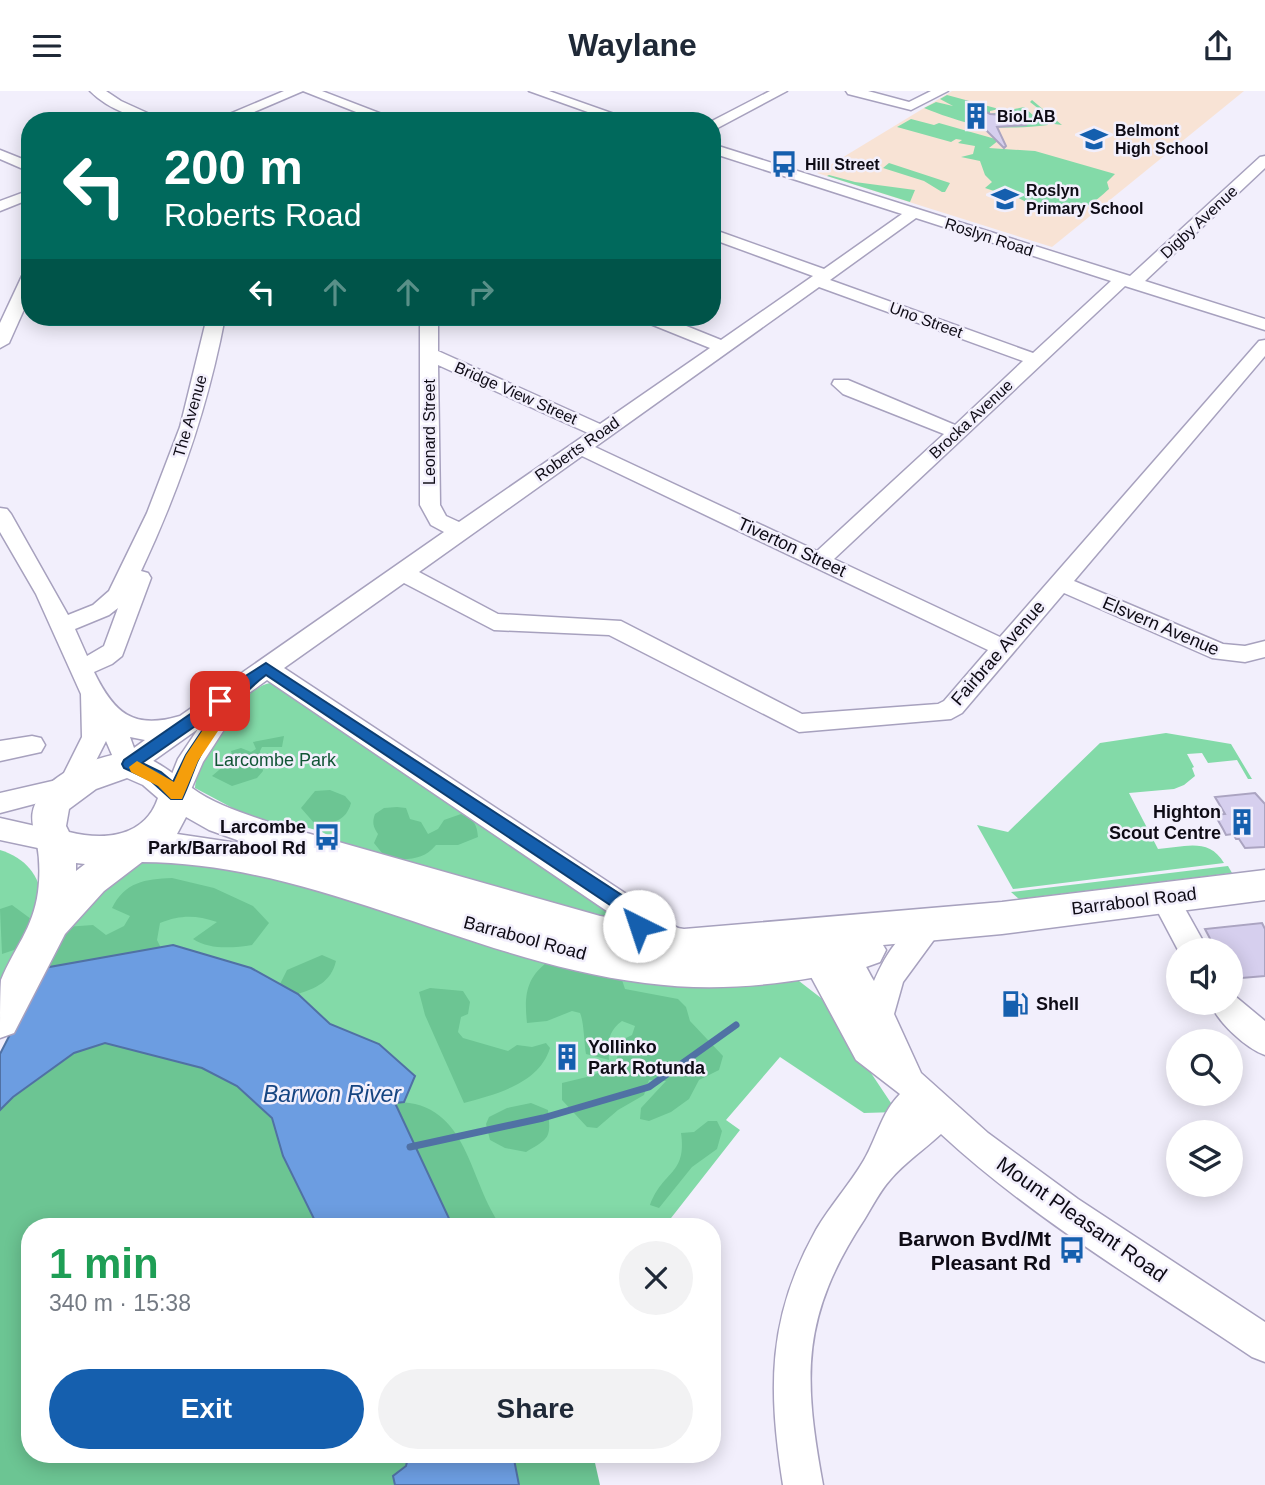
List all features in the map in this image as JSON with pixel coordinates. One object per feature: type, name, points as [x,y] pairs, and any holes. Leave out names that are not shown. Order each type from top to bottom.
[{"type":"main road","points":[[0,1020],[50,926],[59,891],[59,862],[50,815],[69,786],[96,773],[129,764],[155,776],[177,795],[171,814],[163,826],[91,880],[50,926]]},
{"type":"main road","name":"Barrabool Road","points":[[177,795],[245,829],[481,900],[622,922],[684,946],[828,950],[921,937],[1002,918]]},
{"type":"main road","points":[[54,842],[84,851],[133,848]]},
{"type":"main road","name":"Barrabool Road","points":[[133,848],[179,846],[253,859],[578,954],[629,963],[705,971],[774,967],[828,950],[1002,918],[1265,885]]},
{"type":"street","points":[[97,91],[116,104],[136,112]]},
{"type":"street","points":[[243,112],[296,91]]},
{"type":"street","points":[[310,91],[368,112]]},
{"type":"street","points":[[536,91],[600,112]]},
{"type":"street","points":[[739,91],[766,99]]},
{"type":"street","points":[[721,122],[780,91]]},
{"type":"street","points":[[853,91],[911,106],[941,91]]},
{"type":"street","name":"Roslyn Road","points":[[721,151],[1265,325]]},
{"type":"street","points":[[0,154],[21,164]]},
{"type":"street","name":"Digby Avenue","points":[[1128,281],[1265,160]]},
{"type":"street","points":[[0,206],[21,198]]},
{"type":"street","name":"Roberts Road","points":[[129,764],[914,213]]},
{"type":"street","name":"Uno Street","points":[[721,238],[1034,359]]},
{"type":"street","name":"Brocka Avenue","points":[[820,560],[1034,359],[1128,281]]},
{"type":"street","points":[[0,343],[21,296]]},
{"type":"street","name":"The Avenue","points":[[61,626],[96,613],[114,601],[158,513],[190,427],[214,326]]},
{"type":"street","name":"Leonard Street","points":[[429,326],[430,505],[438,520],[460,531]]},
{"type":"street","points":[[671,326],[723,347]]},
{"type":"street","name":"Fairbrae Avenue","points":[[402,572],[494,622],[613,627],[799,723],[942,713],[953,707],[1265,345]]},
{"type":"street","name":"Bridge View Street","points":[[429,354],[602,432]]},
{"type":"street","points":[[841,384],[956,432]]},
{"type":"street","name":"Tiverton Street","points":[[580,447],[1004,648]]},
{"type":"street","name":"The Avenue","points":[[80,668],[106,657],[115,647],[151,546],[158,513]]},
{"type":"street","points":[[0,514],[47,594],[80,668],[108,715],[129,764]]},
{"type":"street","name":"Elsvern Avenue","points":[[1060,583],[1220,652],[1245,654],[1265,649]]},
{"type":"street","points":[[266,668],[622,922]]},
{"type":"street","name":"Roberts Road","points":[[177,795],[195,752],[241,686]]},
{"type":"street","points":[[0,803],[69,786],[95,737],[92,691]]},
{"type":"street","points":[[108,715],[127,727],[145,731],[172,729],[199,716]]},
{"type":"street","points":[[0,751],[32,745]]},
{"type":"street","points":[[0,828],[54,842]]},
{"type":"street","points":[[1164,897],[1186,938]]},
{"type":"street","points":[[878,1016],[892,970],[921,937]]},
{"type":"street","name":"Mount Pleasant Road","points":[[828,950],[878,1016],[924,1097]]},
{"type":"street","name":"Mount Pleasant Road","points":[[828,950],[867,1050],[976,1144],[1066,1211],[1265,1344]]},
{"type":"street","points":[[1237,1015],[1265,1041]]},
{"type":"street","points":[[803,1485],[793,1425],[791,1365],[800,1308],[828,1243],[924,1097]]},
{"type":"shaded area","points":[[952,91],[1244,91],[1052,247],[817,173]]},
{"type":"green space","points":[[947,95],[999,109],[990,111],[990,114],[1024,107],[1035,117],[1053,120],[1030,102],[1032,100],[1062,125],[1047,123],[1048,125],[1013,128],[984,126],[956,120],[924,108],[936,102],[953,106],[940,99]]},
{"type":"green space","points":[[911,119],[934,125],[939,123],[999,140],[989,148],[1035,151],[1115,174],[1107,182],[1109,189],[1087,206],[1067,211],[1045,209],[1024,201],[1007,190],[1003,194],[985,188],[992,182],[985,175],[980,161],[961,157],[973,154],[975,146],[958,143],[962,140],[951,142],[897,127]]},
{"type":"green space","points":[[889,163],[950,183],[945,192],[942,192],[924,181],[883,168]]},
{"type":"green space","points":[[827,176],[855,182],[915,190],[910,202]]},
{"type":"green space","name":"Larcombe Park","points":[[270,683],[621,915],[619,923],[356,850],[320,831],[289,823],[257,821],[195,788],[203,761],[222,727],[246,697]]},
{"type":"green space","points":[[1166,733],[1231,744],[1252,779],[1248,779],[1237,760],[1208,763],[1202,753],[1187,754],[1194,767],[1195,776],[1184,785],[1174,789],[1129,793],[1158,849],[1195,845],[1211,850],[1224,863],[1013,889],[977,825],[1008,832],[1100,743]]},
{"type":"green space","points":[[284,736],[282,747],[262,747],[260,751],[263,771],[257,778],[232,786],[212,776],[233,758],[231,751],[241,748],[251,752],[256,749],[253,742]]},
{"type":"green space","points":[[330,790],[345,796],[351,803],[349,809],[338,820],[315,824],[301,808],[315,791]]},
{"type":"green space","points":[[384,808],[406,808],[410,819],[421,822],[428,834],[438,829],[444,820],[461,814],[474,822],[478,837],[458,845],[436,845],[420,857],[386,858],[374,843],[378,834],[374,817]]},
{"type":"green space","points":[[132,849],[799,981],[821,998],[897,1112],[864,1113],[780,1057],[726,1120],[740,1130],[671,1218],[449,1218],[395,1102],[379,1044],[330,1024],[298,994],[173,945],[122,953],[50,926]]},
{"type":"green space","points":[[0,850],[17,858],[30,869],[38,883],[43,901],[0,982]]},
{"type":"green space","points":[[1228,866],[1232,873],[1019,899],[1011,892]]},
{"type":"green space","points":[[172,878],[214,888],[253,906],[269,923],[252,945],[222,947],[193,939],[217,922],[195,917],[175,918],[160,923],[157,940],[161,948],[44,968],[65,927],[93,925],[106,935],[124,926],[130,916],[112,908],[123,892],[145,881]]},
{"type":"green space","points":[[12,905],[31,919],[33,924],[20,948],[2,954],[0,909]]},
{"type":"green space","points":[[322,955],[336,961],[322,983],[298,994],[280,984],[287,970]]},
{"type":"green space","points":[[549,961],[620,974],[625,989],[678,999],[686,1007],[690,1021],[723,1056],[719,1070],[699,1080],[689,1099],[671,1112],[649,1121],[640,1119],[641,1108],[666,1081],[649,1080],[644,1095],[618,1110],[597,1128],[587,1127],[562,1100],[562,1083],[591,1076],[616,1064],[620,1041],[632,1035],[635,1026],[622,1021],[614,1029],[609,1043],[609,1060],[586,1054],[580,1013],[572,1011],[547,1021],[527,1023],[528,988],[535,974]]},
{"type":"green space","points":[[430,988],[463,991],[470,1002],[468,1014],[461,1017],[458,1032],[463,1038],[508,1051],[517,1045],[532,1047],[546,1043],[550,1048],[544,1060],[536,1071],[515,1086],[464,1103],[425,1015],[419,992]]},
{"type":"green space","points":[[105,1043],[202,1068],[237,1086],[272,1118],[283,1156],[314,1218],[21,1218],[21,1463],[407,1463],[393,1476],[395,1485],[0,1485],[0,1110],[13,1097],[74,1053]]},
{"type":"green space","points":[[395,1102],[420,1105],[439,1115],[453,1130],[496,1218],[449,1218]]},
{"type":"green space","points":[[531,1103],[548,1110],[549,1132],[544,1140],[526,1152],[505,1148],[490,1140],[486,1124],[489,1117],[507,1108]]},
{"type":"green space","points":[[708,1121],[717,1121],[722,1131],[717,1149],[692,1167],[659,1208],[650,1205],[681,1157],[681,1133],[694,1132]]},
{"type":"green space","points":[[515,1463],[595,1463],[600,1485],[519,1485]]},
{"type":"water","name":"Barwon River","points":[[173,945],[251,968],[298,994],[330,1024],[379,1044],[415,1076],[404,1102],[395,1103],[449,1218],[314,1218],[283,1156],[272,1118],[237,1086],[202,1068],[105,1043],[74,1053],[13,1097],[0,1110],[0,1054],[44,968]]},
{"type":"water","points":[[407,1463],[515,1463],[519,1485],[395,1485],[393,1476]]},
{"type":"building","name":"BioLAB","points":[[967,102],[990,114],[1026,117],[1026,125],[997,127],[1006,146],[1004,148],[979,123],[974,123]]},
{"type":"building","name":"Highton Scout Centre","points":[[1255,793],[1265,804],[1265,847],[1245,848],[1233,834],[1226,835],[1215,815],[1225,814],[1215,797]]},
{"type":"building","points":[[1262,923],[1265,929],[1265,976],[1243,978],[1243,938],[1210,938],[1205,929]]},
{"type":"building","name":"Yollinko Park Rotunda","points":[[567,1047],[574,1050],[577,1057],[574,1064],[567,1067],[560,1064],[557,1057],[560,1050]]},
{"type":"waterway","points":[[410,1147],[543,1118],[649,1087],[736,1025]]},
{"type":"slow traffic","points":[[137,767],[163,781],[177,794],[191,759],[230,701]]},
{"type":"place","name":"BioLAB","points":[[976,116]]},
{"type":"place","name":"Belmont High School","points":[[1094,139]]},
{"type":"place","name":"Hill Street","points":[[784,164]]},
{"type":"place","name":"Roslyn Primary School","points":[[1005,199]]},
{"type":"place","name":"Highton Scout Centre","points":[[1242,822]]},
{"type":"place","name":"Larcombe Park/Barrabool Rd","points":[[327,837]]},
{"type":"place","name":"Shell","points":[[1015,1004]]},
{"type":"place","name":"Yollinko Park Rotunda","points":[[567,1057]]},
{"type":"place","name":"Barwon Bvd/Mt Pleasant Rd","points":[[1072,1250]]},
{"type":"route","points":[[220,701],[130,764],[163,781],[177,794],[191,759],[207,734],[241,686],[266,668],[631,910],[640,921],[639,926]]}]
